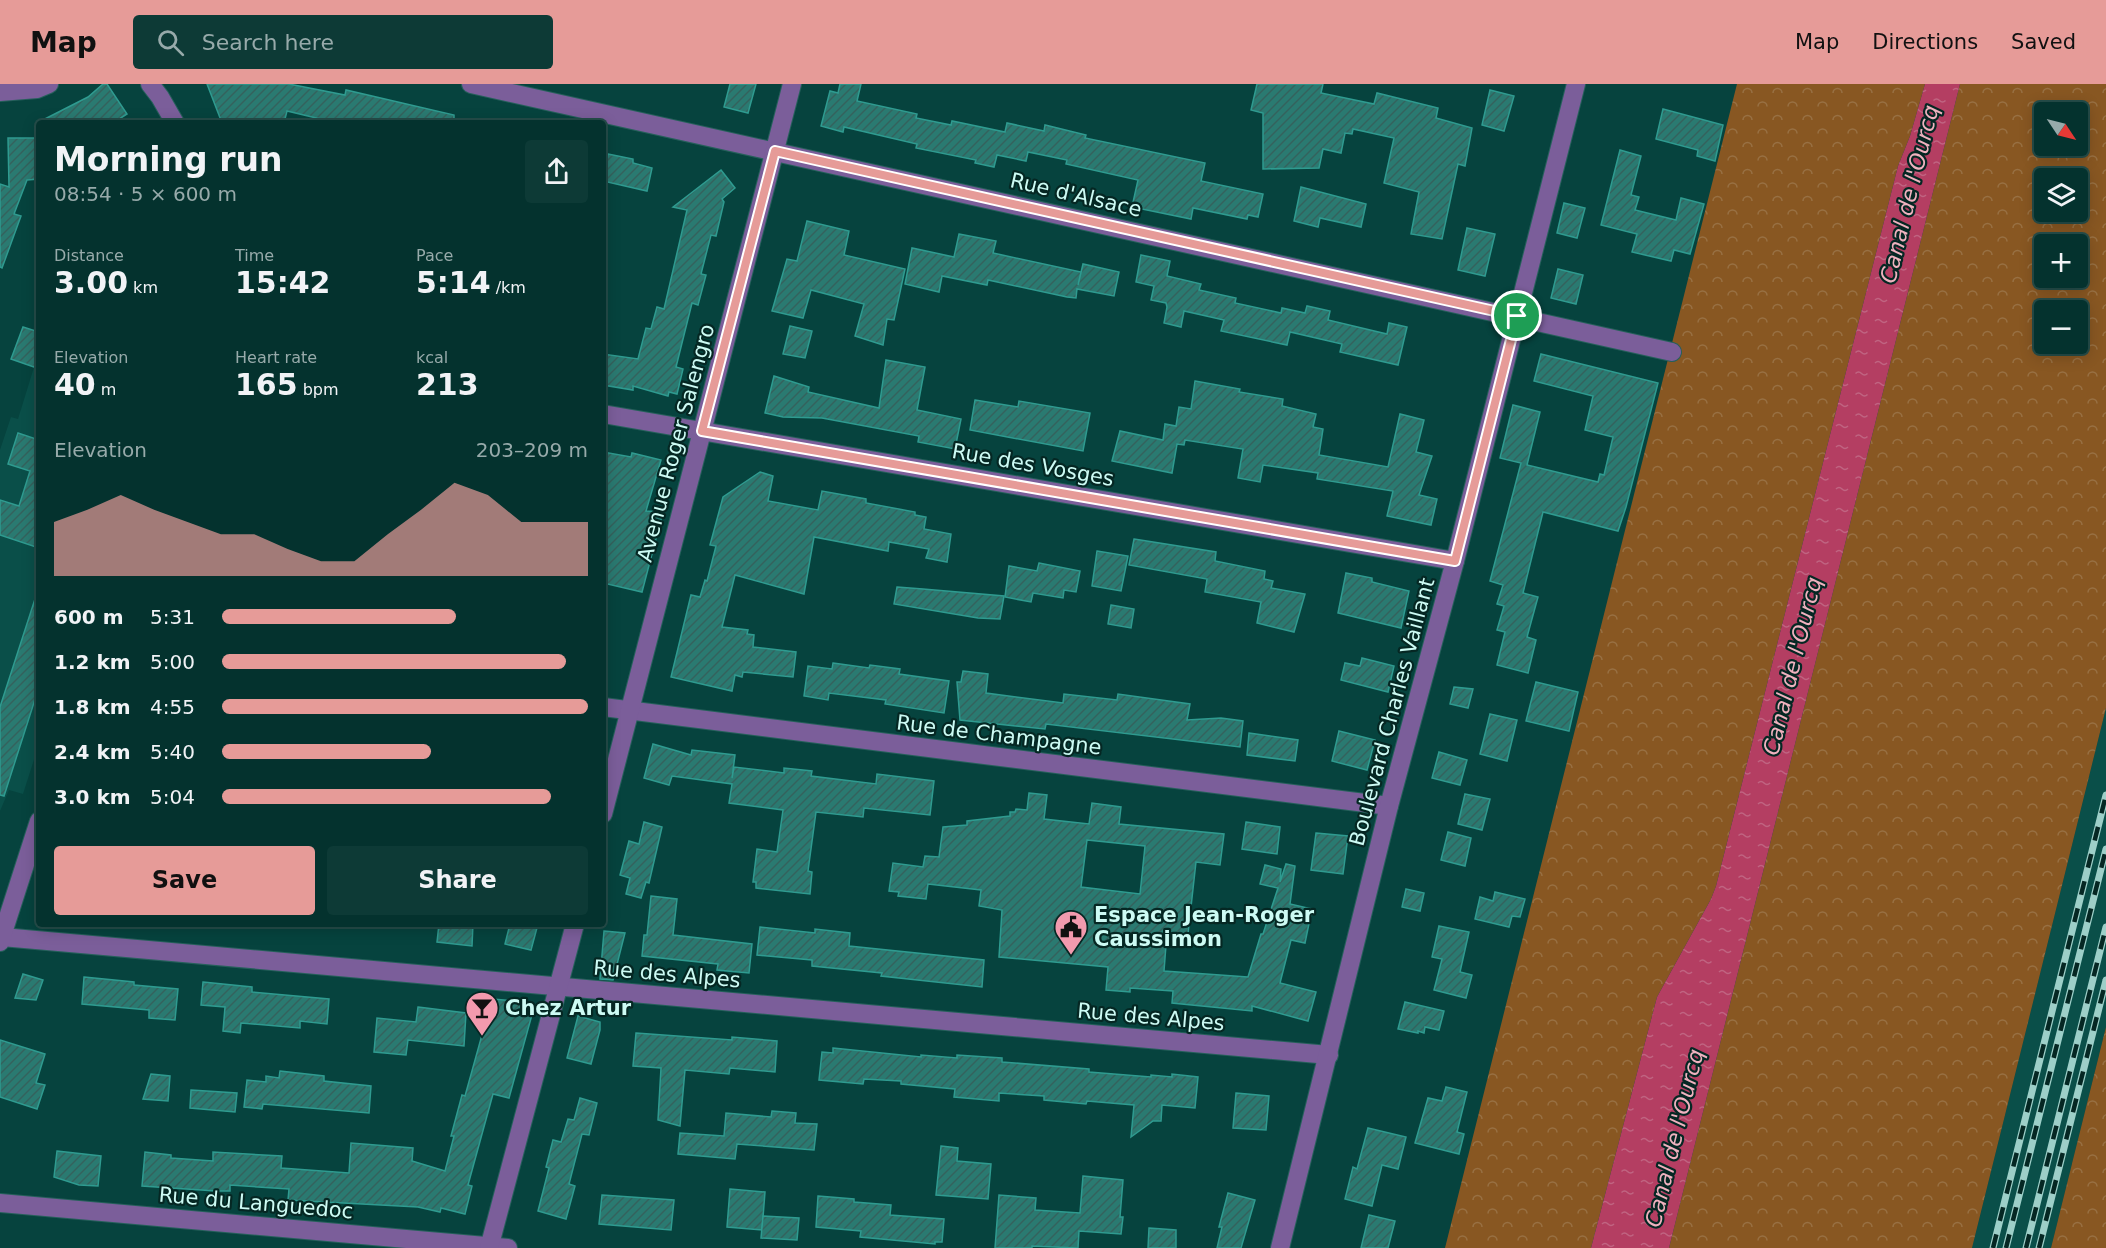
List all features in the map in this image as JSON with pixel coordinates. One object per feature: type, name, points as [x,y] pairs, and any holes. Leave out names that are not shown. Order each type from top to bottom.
[{"type":"street","points":[[0,92],[37,89],[49,84]]},
{"type":"street","points":[[150,84],[173,120]]},
{"type":"street","name":"Rue d'Alsace","points":[[471,84],[1672,352]]},
{"type":"street","name":"Avenue Roger Salengro","points":[[606,803],[792,84]]},
{"type":"street","name":"Boulevard Charles Vaillant","points":[[1280,1248],[1389,806],[1455,561],[1576,84]]},
{"type":"street","name":"Rue des Vosges","points":[[606,415],[1455,561]]},
{"type":"street","name":"Rue de Champagne","points":[[606,707],[1389,806]]},
{"type":"street","points":[[1,939],[36,830]]},
{"type":"street","points":[[489,1247],[574,927]]},
{"type":"street","name":"Rue des Alpes","points":[[1,939],[1329,1055]]},
{"type":"street","name":"Rue du Languedoc","points":[[0,1203],[508,1248]]},
{"type":"shaded area","points":[[36,361],[36,753],[23,794],[9,790],[0,811],[0,450],[11,417],[18,419]]},
{"type":"shaded area","points":[[2106,708],[2106,1027],[2051,1248],[1972,1248]]},
{"type":"green space","points":[[1737,84],[1925,84],[1910,136],[1898,166],[1716,886],[1657,997],[1591,1248],[1445,1248]]},
{"type":"green space","points":[[1960,84],[2106,84],[2106,708],[1972,1248],[1669,1248]]},
{"type":"green space","points":[[2106,1027],[2106,1248],[2051,1248]]},
{"type":"water","name":"Canal de l'Ourcq","points":[[1925,84],[1960,84],[1669,1248],[1591,1248],[1657,997],[1716,886],[1898,166],[1910,136]]},
{"type":"building","points":[[103,84],[107,84],[127,114],[118,120],[43,120],[88,97]]},
{"type":"building","points":[[207,84],[289,84],[345,95],[346,90],[454,115],[454,120],[324,120],[287,111],[285,120],[221,120]]},
{"type":"building","points":[[730,84],[756,84],[748,113],[724,107]]},
{"type":"building","points":[[840,84],[861,84],[857,101],[917,114],[916,118],[951,125],[952,121],[1005,132],[1007,123],[1044,131],[1045,125],[1086,135],[1085,138],[1205,163],[1201,181],[1263,194],[1258,217],[1248,215],[1247,219],[1193,208],[1191,219],[1132,207],[1138,180],[1066,164],[1067,160],[1028,152],[1026,161],[997,155],[994,167],[975,163],[976,160],[916,148],[917,144],[844,127],[843,132],[821,126],[830,91],[838,93]]},
{"type":"building","points":[[1257,84],[1323,84],[1321,93],[1374,104],[1377,93],[1438,108],[1436,118],[1472,128],[1465,166],[1458,164],[1442,239],[1411,234],[1419,192],[1384,183],[1394,138],[1353,129],[1352,134],[1345,133],[1341,153],[1323,149],[1319,168],[1263,169],[1263,113],[1251,110]]},
{"type":"building","points":[[1490,90],[1514,96],[1504,131],[1482,125]]},
{"type":"building","points":[[1663,109],[1723,125],[1715,161],[1697,156],[1698,150],[1656,139]]},
{"type":"building","points":[[8,138],[36,138],[36,179],[27,180],[14,214],[21,216],[2,268],[0,267],[0,184],[9,187]]},
{"type":"building","points":[[1620,150],[1641,156],[1631,195],[1639,197],[1635,210],[1676,220],[1681,198],[1704,204],[1690,254],[1674,250],[1671,261],[1632,252],[1637,234],[1601,225]]},
{"type":"building","points":[[608,154],[633,159],[633,163],[652,168],[647,191],[606,182]]},
{"type":"building","points":[[721,170],[735,188],[722,199],[724,202],[716,236],[711,235],[701,274],[706,275],[698,305],[692,303],[676,367],[683,369],[677,394],[669,392],[668,396],[633,386],[633,390],[606,386],[606,354],[638,359],[646,328],[651,329],[657,307],[664,309],[687,210],[673,207]]},
{"type":"building","points":[[1301,187],[1366,204],[1361,227],[1320,218],[1318,227],[1294,221]]},
{"type":"building","points":[[1564,203],[1585,208],[1577,238],[1557,233]]},
{"type":"building","points":[[807,221],[849,231],[844,255],[905,269],[894,320],[887,319],[883,345],[855,336],[864,304],[811,290],[803,318],[772,311],[787,259],[797,261]]},
{"type":"building","points":[[1467,228],[1495,234],[1485,276],[1458,270]]},
{"type":"building","points":[[959,234],[996,241],[993,253],[1081,272],[1078,285],[1083,264],[1119,272],[1114,296],[1077,289],[1076,298],[1067,297],[988,280],[987,285],[942,276],[939,292],[905,284],[912,248],[954,257]]},
{"type":"building","points":[[1141,255],[1170,261],[1167,276],[1201,284],[1199,290],[1236,298],[1235,303],[1281,313],[1282,308],[1305,313],[1307,306],[1330,311],[1328,320],[1387,334],[1389,323],[1407,327],[1398,365],[1340,352],[1342,344],[1290,332],[1287,345],[1221,331],[1224,320],[1184,311],[1181,327],[1164,323],[1166,303],[1151,300],[1154,286],[1136,282]]},
{"type":"building","points":[[1558,269],[1583,275],[1576,304],[1551,298]]},
{"type":"building","points":[[790,326],[812,331],[805,358],[783,354]]},
{"type":"building","points":[[23,327],[36,331],[34,367],[11,359]]},
{"type":"building","points":[[1541,354],[1658,383],[1618,531],[1543,512],[1523,593],[1538,597],[1527,637],[1536,640],[1528,673],[1497,665],[1505,632],[1497,630],[1504,606],[1497,604],[1503,585],[1490,581],[1521,463],[1500,458],[1513,405],[1540,412],[1527,465],[1598,482],[1600,474],[1604,475],[1613,437],[1585,430],[1593,396],[1534,381]]},
{"type":"building","points":[[886,360],[925,367],[917,410],[961,419],[955,449],[918,442],[919,436],[822,418],[783,417],[765,413],[774,376],[809,387],[808,392],[879,408]]},
{"type":"building","points":[[1195,381],[1240,389],[1239,392],[1283,399],[1282,406],[1316,414],[1313,427],[1323,429],[1319,455],[1388,467],[1400,414],[1424,420],[1416,452],[1432,456],[1419,495],[1437,499],[1431,525],[1387,516],[1393,491],[1317,479],[1318,473],[1263,465],[1260,482],[1238,478],[1243,449],[1185,440],[1184,445],[1177,444],[1172,473],[1112,461],[1120,431],[1163,440],[1165,424],[1176,426],[1179,407],[1191,409]]},
{"type":"building","points":[[975,400],[1018,407],[1019,401],[1090,413],[1083,451],[970,430]]},
{"type":"building","points":[[18,433],[36,439],[36,547],[0,535],[0,500],[19,506],[30,471],[8,464]]},
{"type":"building","points":[[606,453],[631,457],[632,453],[661,460],[646,511],[663,512],[642,592],[606,584]]},
{"type":"building","points":[[760,472],[773,476],[768,501],[818,510],[822,491],[866,499],[866,503],[915,512],[915,515],[926,517],[924,529],[951,534],[947,562],[926,558],[929,549],[889,542],[888,551],[814,537],[804,594],[735,575],[722,627],[748,630],[747,634],[754,635],[753,647],[796,652],[793,677],[743,672],[742,677],[735,675],[732,691],[671,677],[691,595],[700,597],[705,580],[707,581],[716,546],[710,545],[723,497]]},
{"type":"building","points":[[1134,539],[1216,552],[1215,561],[1265,571],[1264,579],[1273,581],[1271,588],[1305,594],[1294,632],[1257,623],[1261,602],[1205,592],[1207,579],[1129,565]]},
{"type":"building","points":[[1097,551],[1128,556],[1121,591],[1092,586]]},
{"type":"building","points":[[1039,563],[1080,571],[1076,592],[1064,590],[1063,598],[1033,593],[1031,602],[1005,597],[1009,566],[1037,571]]},
{"type":"building","points":[[1346,573],[1372,578],[1372,582],[1409,591],[1401,628],[1338,613]]},
{"type":"building","points":[[897,587],[1004,596],[1000,619],[978,618],[894,604]]},
{"type":"building","points":[[36,599],[36,696],[4,796],[0,795],[0,707]]},
{"type":"building","points":[[1111,605],[1134,609],[1131,628],[1108,624]]},
{"type":"building","points":[[1362,658],[1394,666],[1388,692],[1341,680],[1345,663],[1360,666]]},
{"type":"building","points":[[833,663],[900,669],[899,674],[949,681],[944,713],[885,704],[886,700],[829,693],[828,700],[804,696],[808,666],[832,669]]},
{"type":"building","points":[[963,671],[988,674],[986,693],[1063,703],[1064,694],[1117,700],[1118,694],[1190,704],[1187,720],[1221,718],[1243,721],[1240,747],[1046,724],[1045,729],[960,720],[957,682],[961,682]]},
{"type":"building","points":[[1536,682],[1578,692],[1569,731],[1526,721]]},
{"type":"building","points":[[1454,687],[1473,689],[1468,708],[1450,704]]},
{"type":"building","points":[[1490,714],[1517,720],[1507,761],[1480,754]]},
{"type":"building","points":[[1339,731],[1375,740],[1367,770],[1332,761]]},
{"type":"building","points":[[1249,733],[1298,740],[1295,761],[1247,755]]},
{"type":"building","points":[[653,744],[691,755],[692,750],[735,755],[732,778],[734,767],[784,773],[784,768],[812,771],[811,776],[876,784],[877,774],[934,781],[930,815],[864,808],[863,817],[816,812],[808,871],[812,872],[810,894],[756,888],[756,882],[753,882],[757,849],[777,852],[783,810],[729,803],[732,784],[672,776],[669,785],[644,778]]},
{"type":"building","points":[[1439,752],[1467,760],[1460,785],[1432,778]]},
{"type":"building","points":[[1029,793],[1047,795],[1044,819],[1089,824],[1092,803],[1121,807],[1119,824],[1224,834],[1220,865],[1196,862],[1188,934],[1167,932],[1164,971],[1248,977],[1278,888],[1260,884],[1265,865],[1281,869],[1280,882],[1286,864],[1295,866],[1290,904],[1312,909],[1305,943],[1291,940],[1280,983],[1316,992],[1308,1021],[1252,1006],[1252,1011],[1172,1003],[1173,991],[1130,988],[1130,992],[1106,990],[1108,967],[999,957],[1002,910],[979,906],[981,890],[928,884],[926,899],[898,896],[899,892],[889,891],[893,863],[923,867],[925,856],[939,857],[943,827],[967,825],[967,821],[1010,816],[1010,812],[1015,812],[1016,809],[1027,810]],"holes":[[[1087,840],[1145,846],[1140,894],[1081,887]]]},
{"type":"building","points":[[1465,794],[1490,799],[1482,830],[1458,824]]},
{"type":"building","points":[[644,822],[662,827],[649,883],[646,882],[641,898],[626,894],[630,878],[620,875],[629,841],[639,844]]},
{"type":"building","points":[[1246,822],[1280,827],[1277,854],[1242,849]]},
{"type":"building","points":[[1448,832],[1471,838],[1465,866],[1441,860]]},
{"type":"building","points":[[1316,833],[1348,836],[1343,874],[1311,870]]},
{"type":"building","points":[[1406,889],[1424,893],[1420,911],[1402,907]]},
{"type":"building","points":[[1495,892],[1525,899],[1520,917],[1512,916],[1509,927],[1475,919],[1480,897],[1493,901]]},
{"type":"building","points":[[651,896],[677,899],[673,935],[752,944],[749,973],[717,970],[718,964],[642,956],[644,935],[647,935]]},
{"type":"building","points":[[1439,926],[1469,932],[1460,972],[1472,975],[1466,998],[1434,990],[1442,959],[1432,957]]},
{"type":"building","points":[[439,927],[473,927],[472,946],[437,942]]},
{"type":"building","points":[[509,927],[537,927],[531,950],[505,944]]},
{"type":"building","points":[[760,927],[815,933],[815,929],[850,933],[849,946],[984,960],[982,987],[881,976],[882,973],[812,966],[812,960],[757,955]]},
{"type":"building","points":[[604,931],[625,933],[613,980],[600,979]]},
{"type":"building","points":[[23,974],[43,980],[36,1000],[15,998]]},
{"type":"building","points":[[84,977],[178,989],[175,1020],[149,1018],[149,1010],[82,1004]]},
{"type":"building","points":[[203,982],[252,987],[252,992],[329,999],[327,1024],[300,1021],[300,1028],[241,1023],[240,1033],[223,1031],[225,1007],[201,1005]]},
{"type":"building","points":[[492,999],[527,1002],[533,1011],[509,1098],[493,1094],[468,1185],[472,1186],[465,1214],[441,1208],[440,1212],[418,1207],[288,1200],[289,1189],[230,1185],[230,1191],[216,1191],[142,1186],[145,1152],[171,1155],[171,1158],[213,1161],[213,1152],[282,1156],[281,1168],[349,1173],[351,1143],[413,1148],[412,1161],[445,1171],[462,1095],[465,1096]]},
{"type":"building","points":[[1405,1002],[1444,1011],[1439,1030],[1425,1027],[1424,1033],[1418,1031],[1418,1033],[1398,1029]]},
{"type":"building","points":[[418,1007],[466,1013],[464,1046],[408,1040],[406,1055],[374,1052],[377,1018],[416,1022]]},
{"type":"building","points":[[578,1016],[600,1022],[591,1064],[567,1058]]},
{"type":"building","points":[[636,1033],[777,1041],[775,1072],[730,1068],[729,1074],[685,1070],[680,1126],[658,1120],[661,1068],[633,1066]]},
{"type":"building","points":[[0,1040],[45,1054],[36,1083],[45,1085],[37,1109],[0,1097]]},
{"type":"building","points":[[833,1048],[921,1057],[921,1055],[957,1058],[957,1055],[1002,1058],[1002,1062],[1151,1077],[1151,1075],[1172,1077],[1172,1074],[1198,1077],[1195,1108],[1162,1105],[1161,1121],[1153,1121],[1131,1137],[1134,1105],[1087,1101],[1086,1104],[1044,1100],[1044,1096],[999,1093],[999,1101],[954,1097],[955,1089],[901,1084],[901,1081],[864,1079],[863,1084],[819,1080],[822,1052],[833,1053]]},
{"type":"building","points":[[280,1071],[324,1076],[324,1081],[371,1086],[369,1113],[263,1104],[262,1109],[244,1107],[247,1080],[266,1082],[266,1076],[279,1078]]},
{"type":"building","points":[[151,1074],[170,1076],[168,1101],[143,1099]]},
{"type":"building","points":[[1446,1087],[1467,1092],[1457,1132],[1464,1134],[1459,1154],[1415,1143],[1428,1098],[1442,1101]]},
{"type":"building","points":[[191,1090],[237,1093],[235,1112],[190,1108]]},
{"type":"building","points":[[1236,1093],[1269,1096],[1266,1130],[1233,1128]]},
{"type":"building","points":[[580,1098],[597,1103],[589,1135],[582,1134],[569,1184],[575,1186],[566,1219],[538,1211],[549,1168],[546,1167],[553,1140],[561,1142],[568,1119],[574,1120]]},
{"type":"building","points":[[772,1111],[796,1113],[795,1123],[817,1124],[814,1150],[737,1144],[735,1159],[678,1154],[680,1133],[724,1136],[726,1113],[771,1117]]},
{"type":"building","points":[[1368,1128],[1406,1137],[1398,1169],[1382,1165],[1372,1206],[1345,1199],[1353,1167],[1357,1169]]},
{"type":"building","points":[[941,1146],[958,1148],[957,1161],[991,1164],[988,1199],[936,1195]]},
{"type":"building","points":[[57,1151],[101,1156],[98,1186],[79,1185],[54,1177]]},
{"type":"building","points":[[1083,1176],[1123,1180],[1121,1234],[1079,1231],[1078,1248],[1032,1246],[1032,1248],[995,1248],[999,1195],[1036,1198],[1035,1210],[1080,1213]]},
{"type":"building","points":[[730,1189],[765,1192],[762,1230],[727,1227]]},
{"type":"building","points":[[1228,1193],[1255,1200],[1241,1248],[1217,1248],[1222,1227],[1219,1227]]},
{"type":"building","points":[[602,1195],[674,1200],[671,1230],[599,1224]]},
{"type":"building","points":[[818,1196],[891,1205],[890,1215],[944,1219],[942,1242],[935,1242],[935,1244],[860,1237],[861,1231],[816,1227]]},
{"type":"building","points":[[1369,1215],[1395,1221],[1388,1248],[1361,1248]]},
{"type":"building","points":[[763,1216],[799,1218],[797,1240],[761,1238]]},
{"type":"building","points":[[1149,1228],[1176,1230],[1176,1248],[1148,1248]]},
{"type":"railway","points":[[1993,1248],[2106,795]]},
{"type":"railway","points":[[2006,1248],[2106,849]]},
{"type":"railway","points":[[2026,1248],[2106,927]]},
{"type":"railway","points":[[2039,1248],[2106,980]]},
{"type":"place","name":"Espace Jean-Roger Caussimon","points":[[1071,956]]},
{"type":"place","name":"Chez Artur","points":[[482,1037]]},
{"type":"route","points":[[775,151],[1517,316],[1455,561],[702,431],[775,151]]}]
